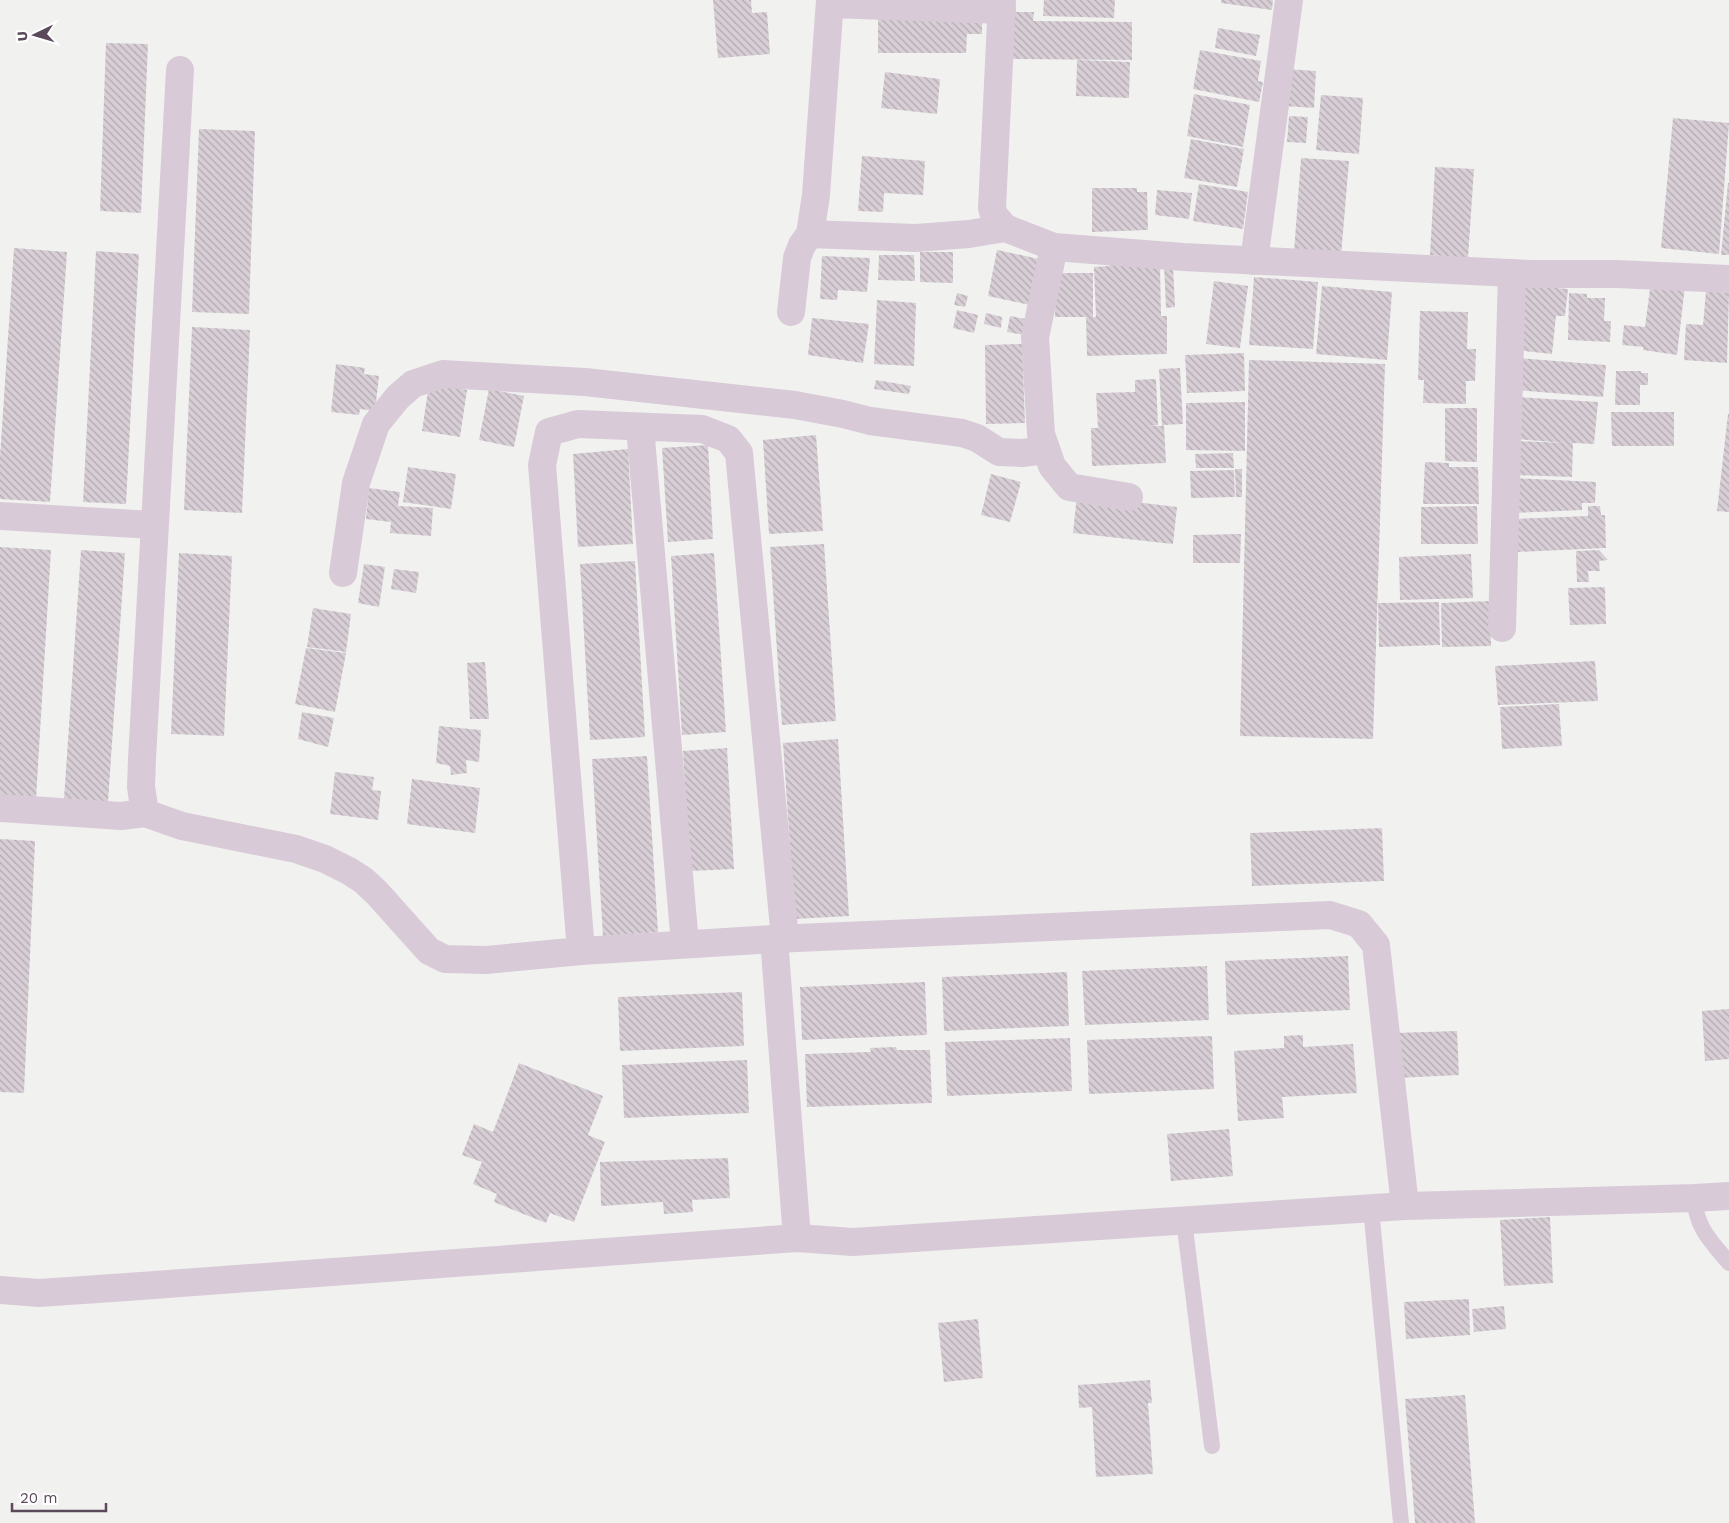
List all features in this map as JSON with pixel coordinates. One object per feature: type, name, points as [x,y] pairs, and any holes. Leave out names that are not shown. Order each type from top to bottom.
[{"type":"street","points":[[1254,261],[1289,0]]},
{"type":"street","points":[[791,312],[797,258],[802,245],[810,234],[816,196],[830,2],[1002,5],[992,200],[994,215],[1006,228],[1054,247],[1254,261],[1512,273],[1616,274],[1729,279]]},
{"type":"street","points":[[145,813],[141,787],[142,759],[180,70]]},
{"type":"street","points":[[810,234],[916,238],[970,234],[1006,228]]},
{"type":"street","points":[[1054,247],[1035,337],[1041,434],[1052,466],[1069,487],[1129,497]]},
{"type":"street","points":[[1502,628],[1512,273]]},
{"type":"street","points":[[343,573],[356,483],[376,424],[398,397],[412,384],[443,374],[585,382],[795,405],[870,421],[962,433],[977,438],[1000,452],[1022,453],[1046,450]]},
{"type":"street","points":[[581,951],[542,465],[549,432],[578,424],[702,429],[728,439],[739,453],[779,939],[797,1238]]},
{"type":"street","points":[[640,427],[685,944]]},
{"type":"street","points":[[0,516],[154,525]]},
{"type":"street","points":[[0,808],[112,816],[145,813],[182,826],[296,849],[349,870],[363,880],[429,951],[444,959],[486,960],[581,951],[779,939],[1330,915],[1359,924],[1376,945],[1405,1206]]},
{"type":"street","points":[[0,1290],[40,1293],[127,1288],[797,1238],[853,1242],[1405,1206],[1729,1196]]},
{"type":"lane","points":[[1694,1198],[1698,1223],[1710,1241],[1729,1263]]},
{"type":"lane","points":[[1370,1208],[1401,1523]]},
{"type":"lane","points":[[1184,1220],[1212,1446]]},
{"type":"building","points":[[713,0],[751,0],[752,13],[767,12],[770,54],[718,58]]},
{"type":"building","points":[[1044,0],[1115,0],[1114,18],[1043,16]]},
{"type":"building","points":[[1221,0],[1273,0],[1272,10],[1221,3]]},
{"type":"building","points":[[1012,12],[1034,12],[1033,21],[1132,22],[1132,60],[1012,59]]},
{"type":"building","points":[[878,15],[982,15],[982,34],[967,34],[966,53],[878,53]]},
{"type":"building","points":[[1218,28],[1260,35],[1256,56],[1215,48]]},
{"type":"building","points":[[106,43],[148,44],[141,213],[100,211]]},
{"type":"building","points":[[1200,50],[1261,61],[1258,81],[1263,82],[1259,102],[1193,89]]},
{"type":"building","points":[[1077,60],[1130,62],[1129,98],[1076,96]]},
{"type":"building","points":[[1286,69],[1316,71],[1314,108],[1284,106]]},
{"type":"building","points":[[885,72],[940,79],[937,114],[881,108]]},
{"type":"building","points":[[1194,94],[1250,105],[1243,147],[1187,136]]},
{"type":"building","points":[[1321,95],[1363,98],[1359,154],[1316,150]]},
{"type":"building","points":[[1289,116],[1308,117],[1306,143],[1287,142]]},
{"type":"building","points":[[1673,118],[1729,123],[1719,254],[1661,248]]},
{"type":"building","points":[[199,129],[255,131],[249,314],[192,312]]},
{"type":"building","points":[[1191,139],[1244,149],[1237,187],[1184,178]]},
{"type":"building","points":[[862,156],[925,161],[923,195],[884,193],[883,212],[858,211]]},
{"type":"building","points":[[1301,158],[1349,161],[1341,256],[1294,252]]},
{"type":"building","points":[[1435,167],[1474,169],[1468,258],[1430,255]]},
{"type":"building","points":[[1728,183],[1729,255],[1721,255]]},
{"type":"building","points":[[1199,184],[1248,192],[1243,229],[1193,221]]},
{"type":"building","points":[[1092,188],[1137,188],[1137,192],[1147,192],[1148,230],[1092,232]]},
{"type":"building","points":[[1157,190],[1192,193],[1189,219],[1155,215]]},
{"type":"building","points":[[14,248],[67,252],[50,502],[0,499],[0,457]]},
{"type":"building","points":[[997,250],[1039,259],[1030,305],[988,296]]},
{"type":"building","points":[[96,251],[139,254],[126,504],[83,502]]},
{"type":"building","points":[[920,252],[953,252],[953,283],[920,282]]},
{"type":"building","points":[[879,255],[914,255],[915,281],[878,280]]},
{"type":"building","points":[[822,256],[870,258],[867,292],[838,290],[837,300],[820,299]]},
{"type":"building","points":[[1110,262],[1160,265],[1161,316],[1167,316],[1167,354],[1087,356],[1086,317],[1055,317],[1056,273],[1093,273],[1093,317],[1096,317],[1094,267],[1110,266]]},
{"type":"building","points":[[1164,265],[1173,265],[1175,307],[1166,308]]},
{"type":"building","points":[[1254,277],[1318,282],[1313,349],[1249,345]]},
{"type":"building","points":[[1214,281],[1248,286],[1240,348],[1206,344]]},
{"type":"building","points":[[1651,281],[1685,286],[1677,355],[1643,350],[1643,347],[1622,345],[1624,325],[1645,327]]},
{"type":"building","points":[[1522,285],[1568,289],[1565,316],[1556,316],[1552,354],[1516,350]]},
{"type":"building","points":[[1322,286],[1392,292],[1387,360],[1316,354]]},
{"type":"building","points":[[1706,291],[1729,293],[1727,363],[1684,360],[1686,324],[1703,325]]},
{"type":"building","points":[[957,293],[968,296],[965,307],[954,305]]},
{"type":"building","points":[[1569,293],[1587,294],[1587,298],[1605,298],[1604,321],[1611,321],[1610,342],[1568,340]]},
{"type":"building","points":[[877,300],[916,303],[914,366],[874,364]]},
{"type":"building","points":[[957,310],[978,315],[974,333],[953,328]]},
{"type":"building","points":[[1420,311],[1468,312],[1467,349],[1476,349],[1475,381],[1466,381],[1466,404],[1423,403],[1424,380],[1418,380]]},
{"type":"building","points":[[986,313],[1002,317],[1001,328],[984,324]]},
{"type":"building","points":[[1010,316],[1026,319],[1024,335],[1007,332]]},
{"type":"building","points":[[812,318],[869,324],[863,363],[808,355]]},
{"type":"building","points":[[192,327],[250,330],[242,513],[184,510]]},
{"type":"building","points":[[1022,344],[1025,423],[986,424],[985,345]]},
{"type":"building","points":[[1244,353],[1245,391],[1187,393],[1185,355]]},
{"type":"building","points":[[1519,358],[1606,365],[1603,397],[1516,390]]},
{"type":"building","points":[[1249,360],[1385,364],[1373,739],[1240,736]]},
{"type":"building","points":[[336,364],[365,368],[364,374],[379,376],[375,411],[360,409],[359,415],[331,412]]},
{"type":"building","points":[[1180,368],[1183,424],[1164,425],[1166,463],[1092,466],[1091,428],[1098,428],[1096,393],[1135,392],[1135,380],[1156,379],[1158,425],[1149,426],[1162,426],[1159,369]]},
{"type":"building","points":[[1616,371],[1641,371],[1641,373],[1648,373],[1648,385],[1640,385],[1640,405],[1615,405]]},
{"type":"building","points":[[876,380],[911,386],[909,394],[874,389]]},
{"type":"building","points":[[429,384],[467,390],[460,437],[422,431]]},
{"type":"building","points":[[489,389],[524,396],[514,447],[479,440]]},
{"type":"building","points":[[1518,397],[1598,402],[1594,444],[1573,443],[1572,477],[1513,475],[1515,441],[1567,443],[1515,439]]},
{"type":"building","points":[[1245,402],[1245,451],[1186,450],[1186,403]]},
{"type":"building","points":[[1445,408],[1477,408],[1477,462],[1445,461]]},
{"type":"building","points":[[1611,412],[1674,412],[1674,446],[1612,446]]},
{"type":"building","points":[[1729,414],[1729,512],[1717,511]]},
{"type":"building","points":[[816,435],[823,531],[769,534],[763,440]]},
{"type":"building","points":[[708,445],[713,539],[668,542],[662,448]]},
{"type":"building","points":[[628,449],[633,544],[578,547],[573,454]]},
{"type":"building","points":[[1233,453],[1234,468],[1196,468],[1195,454]]},
{"type":"building","points":[[1425,462],[1449,463],[1449,467],[1478,467],[1479,504],[1423,504]]},
{"type":"building","points":[[408,467],[456,474],[451,509],[403,502]]},
{"type":"building","points":[[1235,469],[1242,469],[1242,497],[1236,497]]},
{"type":"building","points":[[1234,470],[1235,497],[1191,498],[1190,471]]},
{"type":"building","points":[[991,474],[1021,482],[1010,522],[981,515]]},
{"type":"building","points":[[1511,478],[1596,482],[1595,503],[1582,503],[1582,510],[1512,513]]},
{"type":"building","points":[[369,488],[400,492],[398,506],[433,508],[431,536],[390,533],[391,522],[366,519]]},
{"type":"building","points":[[1077,495],[1177,507],[1173,544],[1073,533]]},
{"type":"building","points":[[1477,506],[1478,544],[1421,544],[1421,507]]},
{"type":"building","points":[[1588,506],[1600,506],[1601,515],[1605,515],[1606,548],[1516,552],[1514,519],[1588,516]]},
{"type":"building","points":[[1241,534],[1240,563],[1193,563],[1193,535]]},
{"type":"building","points":[[824,544],[836,721],[782,725],[770,547]]},
{"type":"building","points":[[0,547],[51,550],[36,799],[0,797]]},
{"type":"building","points":[[81,550],[125,553],[108,802],[64,799]]},
{"type":"building","points":[[1599,550],[1608,560],[1599,561],[1600,571],[1588,571],[1589,582],[1577,582],[1576,551]]},
{"type":"building","points":[[179,553],[232,556],[224,736],[171,734]]},
{"type":"building","points":[[714,553],[726,732],[682,735],[671,556]]},
{"type":"building","points":[[1471,554],[1473,598],[1400,600],[1399,557]]},
{"type":"building","points":[[635,561],[645,737],[590,740],[580,564]]},
{"type":"building","points":[[364,564],[385,567],[379,607],[358,603]]},
{"type":"building","points":[[394,569],[419,572],[416,593],[391,589]]},
{"type":"building","points":[[1605,587],[1606,624],[1570,625],[1568,588]]},
{"type":"building","points":[[1490,601],[1491,646],[1442,647],[1441,603]]},
{"type":"building","points":[[1439,602],[1440,645],[1379,647],[1378,603]]},
{"type":"building","points":[[313,608],[351,614],[346,652],[307,647]]},
{"type":"building","points":[[306,648],[346,653],[335,712],[295,704]]},
{"type":"building","points":[[1595,661],[1598,701],[1498,705],[1495,666]]},
{"type":"building","points":[[485,662],[489,719],[470,719],[467,663]]},
{"type":"building","points":[[1559,704],[1562,746],[1502,749],[1500,707]]},
{"type":"building","points":[[302,712],[334,718],[328,747],[298,739]]},
{"type":"building","points":[[439,726],[481,730],[479,762],[466,760],[467,773],[451,775],[450,766],[436,763]]},
{"type":"building","points":[[838,739],[849,916],[795,919],[783,743]]},
{"type":"building","points":[[727,748],[734,869],[690,871],[683,751]]},
{"type":"building","points":[[647,756],[658,932],[603,936],[592,759]]},
{"type":"building","points":[[335,772],[374,777],[372,790],[381,791],[378,820],[330,814]]},
{"type":"building","points":[[412,779],[480,788],[475,833],[407,824]]},
{"type":"building","points":[[1382,828],[1384,881],[1252,886],[1250,833]]},
{"type":"building","points":[[0,839],[35,841],[24,1093],[0,1092]]},
{"type":"building","points":[[1348,956],[1350,1010],[1227,1015],[1225,961]]},
{"type":"building","points":[[1207,966],[1209,1020],[1085,1025],[1082,971]]},
{"type":"building","points":[[1067,972],[1069,1026],[944,1031],[942,977]]},
{"type":"building","points":[[925,982],[927,1035],[802,1040],[800,987]]},
{"type":"building","points":[[742,992],[744,1046],[620,1051],[618,997]]},
{"type":"building","points":[[1729,1009],[1729,1059],[1705,1061],[1702,1011]]},
{"type":"building","points":[[1457,1031],[1459,1075],[1397,1078],[1394,1033]]},
{"type":"building","points":[[1303,1035],[1303,1047],[1353,1044],[1357,1093],[1282,1097],[1284,1118],[1238,1121],[1234,1051],[1284,1048],[1284,1036]]},
{"type":"building","points":[[1212,1036],[1214,1089],[1089,1094],[1087,1040]]},
{"type":"building","points":[[1070,1038],[1072,1091],[947,1096],[945,1042]]},
{"type":"building","points":[[896,1047],[897,1050],[930,1050],[932,1103],[807,1107],[805,1054],[871,1052],[870,1048]]},
{"type":"building","points":[[747,1060],[749,1113],[624,1118],[622,1065]]},
{"type":"building","points":[[519,1063],[603,1096],[588,1135],[605,1142],[574,1222],[550,1213],[546,1223],[494,1202],[497,1194],[473,1184],[482,1162],[462,1155],[474,1124],[493,1132]]},
{"type":"building","points":[[1229,1129],[1233,1176],[1171,1181],[1167,1134]]},
{"type":"building","points":[[728,1158],[730,1198],[692,1200],[693,1212],[664,1214],[663,1202],[601,1206],[600,1162]]},
{"type":"building","points":[[1550,1217],[1553,1283],[1504,1286],[1500,1220]]},
{"type":"building","points":[[1469,1299],[1470,1335],[1406,1339],[1404,1302]]},
{"type":"building","points":[[1504,1306],[1506,1329],[1474,1332],[1472,1309]]},
{"type":"building","points":[[978,1319],[983,1378],[944,1382],[938,1323]]},
{"type":"building","points":[[1150,1380],[1152,1403],[1148,1403],[1153,1474],[1096,1477],[1092,1407],[1079,1408],[1078,1385]]},
{"type":"building","points":[[1465,1395],[1475,1523],[1415,1523],[1405,1399]]}]
